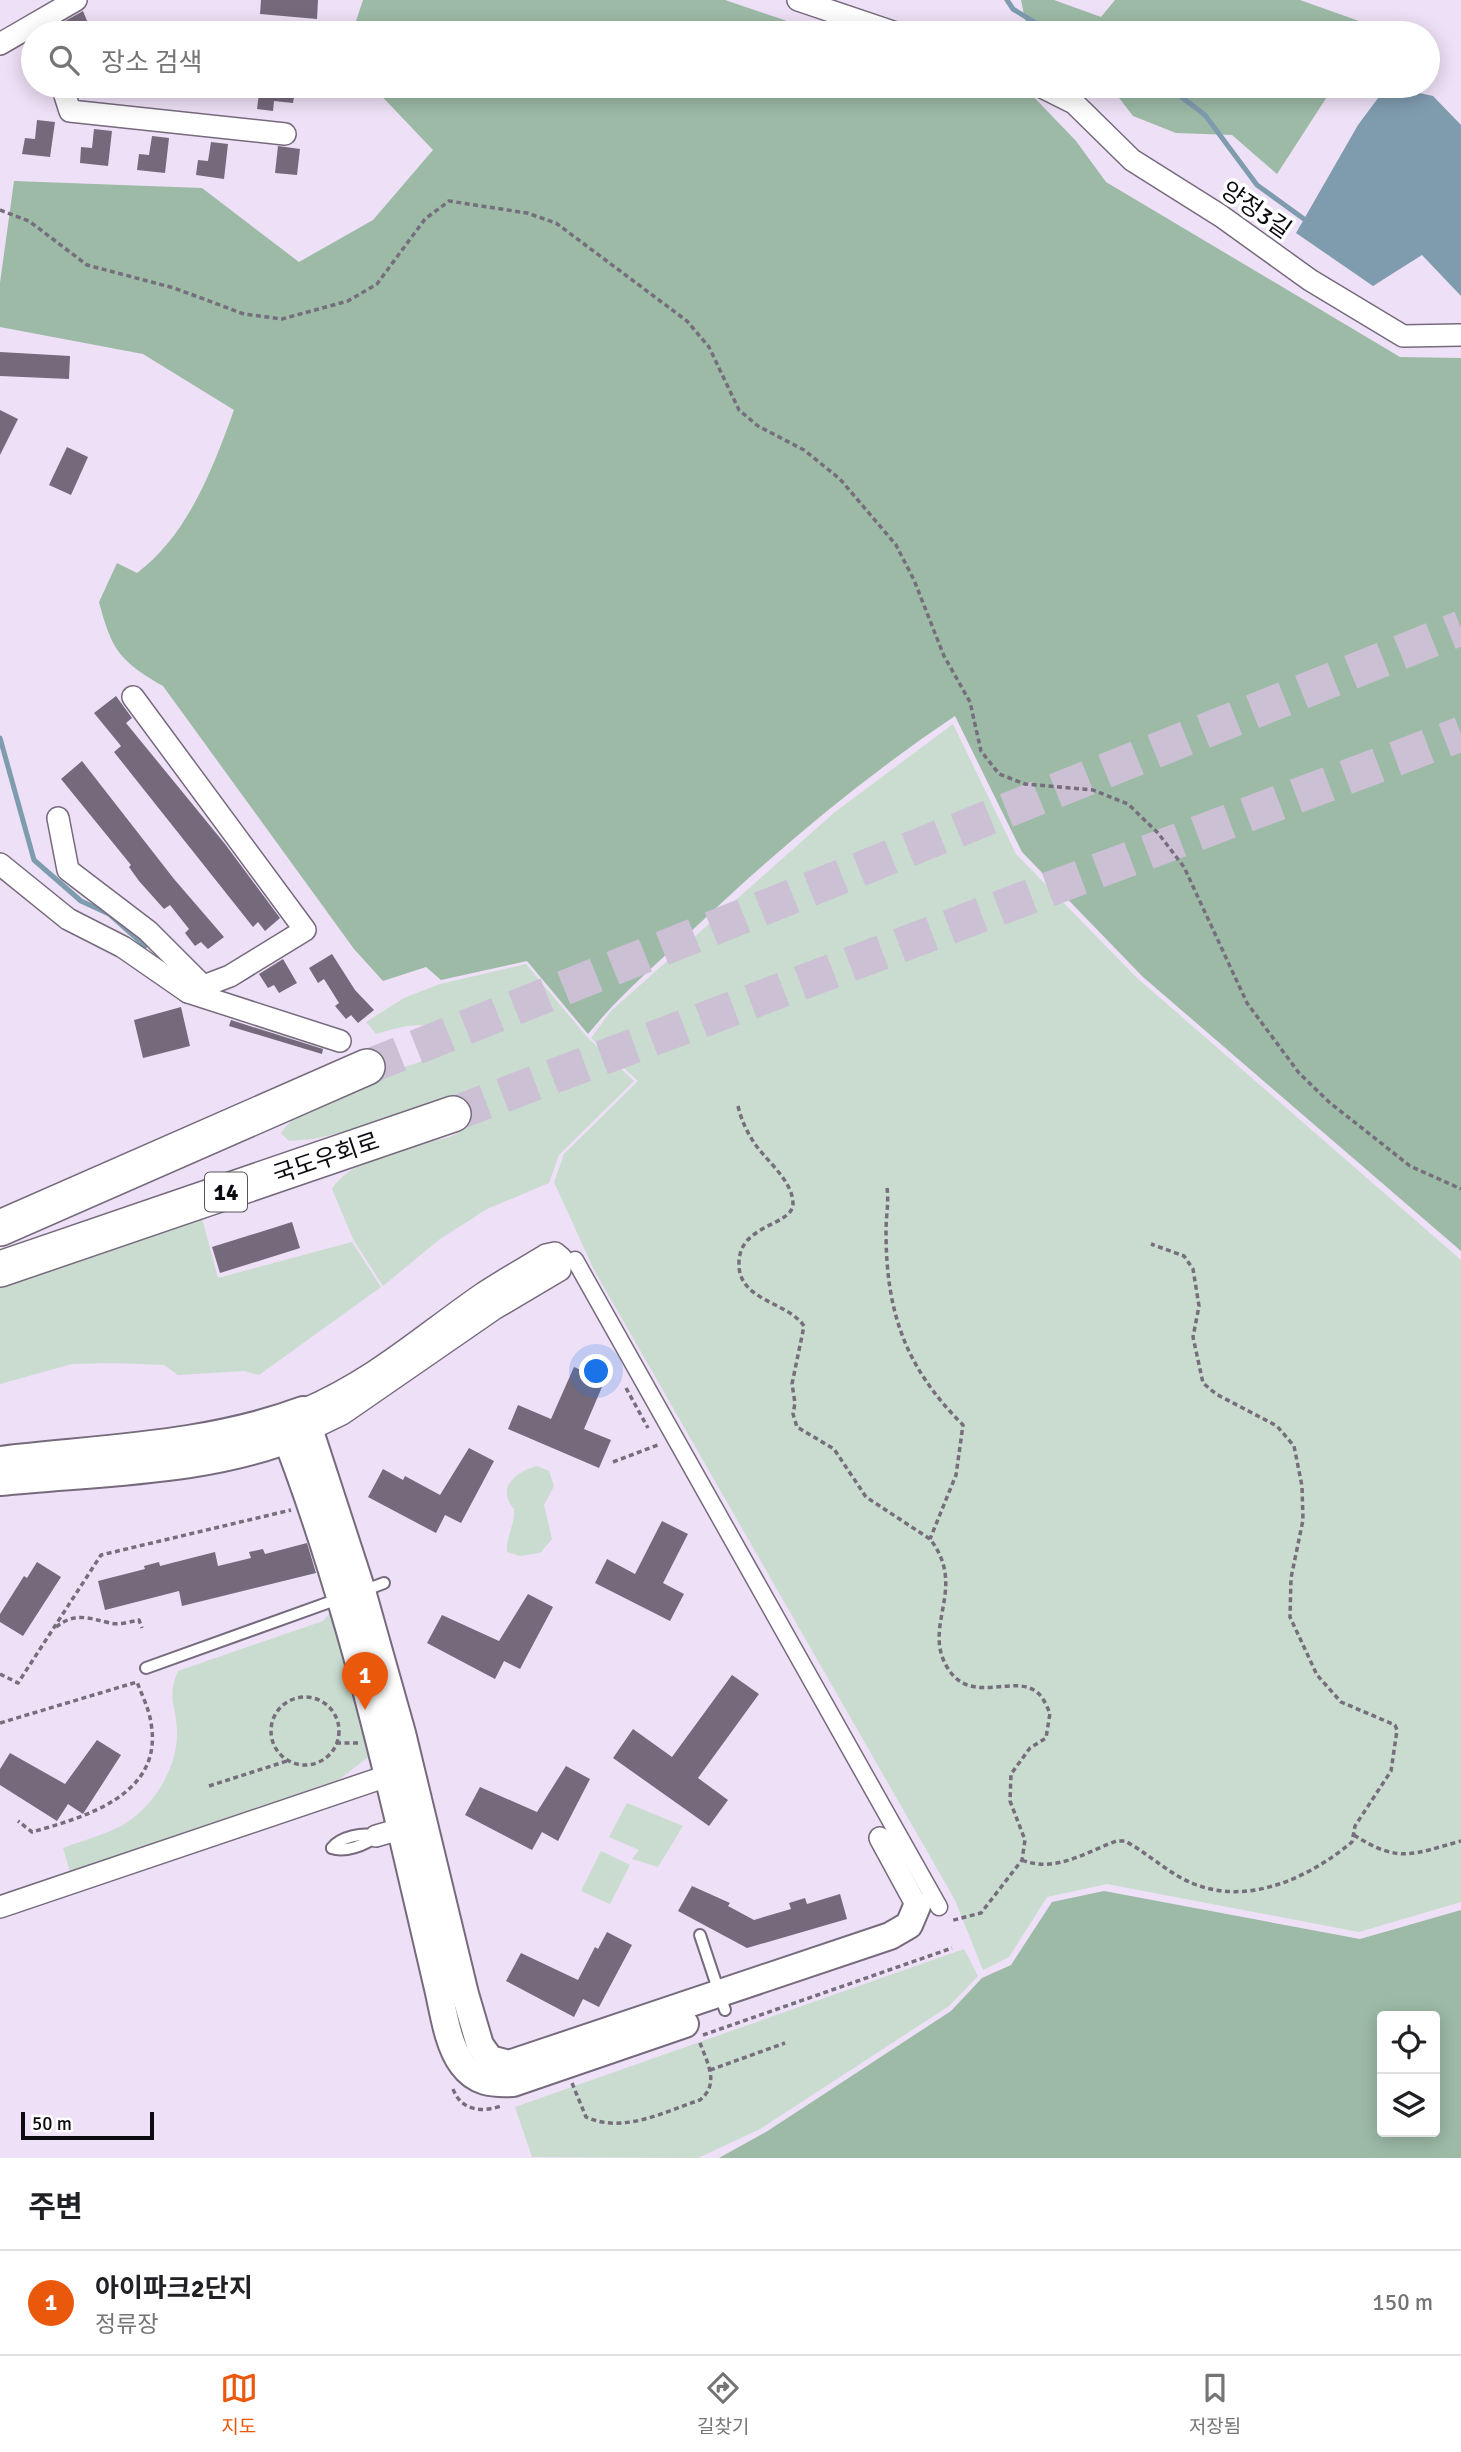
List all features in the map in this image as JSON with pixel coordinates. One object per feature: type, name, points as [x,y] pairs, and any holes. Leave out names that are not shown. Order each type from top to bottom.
[{"type":"highway","name":"14","points":[[0,1228],[367,1067]]},
{"type":"highway","name":"국도우회로","points":[[0,1269],[453,1114]]},
{"type":"street","points":[[44,21],[76,0]]},
{"type":"street","points":[[798,0],[846,8],[873,21]]},
{"type":"street","points":[[0,44],[21,34]]},
{"type":"street","points":[[66,98],[70,111],[285,134]]},
{"type":"street","name":"양정3길","points":[[1064,98],[1074,103],[1132,160],[1221,216],[1310,280],[1391,329],[1403,336],[1461,335]]},
{"type":"street","points":[[133,697],[305,930],[230,976],[195,989]]},
{"type":"street","points":[[58,818],[68,870],[148,931],[195,989]]},
{"type":"street","points":[[0,864],[68,919],[195,989],[340,1041]]},
{"type":"street","points":[[0,1460],[124,1448],[295,1424],[342,1414],[494,1309],[560,1270],[561,1258],[555,1253],[546,1255],[482,1294],[393,1362],[334,1396],[295,1424],[241,1452]]},
{"type":"street","points":[[295,1424],[362,1591],[399,1772],[400,1829],[452,2042],[461,2063],[474,2077],[491,2084],[513,2083],[722,2002],[896,1952],[917,1937],[926,1914],[575,1260]]},
{"type":"street","points":[[295,1424],[303,1481]]},
{"type":"street","points":[[0,1482],[127,1472],[241,1452],[272,1455],[285,1462],[303,1481],[362,1591]]},
{"type":"street","points":[[0,1908],[399,1772]]},
{"type":"street","points":[[880,1838],[926,1914]]},
{"type":"lane","points":[[146,1668],[362,1591]]},
{"type":"lane","points":[[700,1935],[722,2002]]},
{"type":"path","points":[[0,211],[29,221],[87,265],[174,288],[244,314],[282,319],[348,301],[376,284],[425,219],[449,201],[527,213],[556,223],[687,321],[709,347],[739,410],[758,426],[804,450],[840,479],[869,510],[896,545],[914,580],[944,656],[970,702],[981,751],[999,774],[1025,784],[1093,790],[1128,803],[1158,834],[1184,867],[1247,1003],[1299,1073],[1329,1102],[1410,1166],[1461,1189]]},
{"type":"path","points":[[738,1106],[742,1121],[754,1143],[782,1179],[792,1198],[793,1206],[789,1214],[746,1239],[739,1250],[738,1267],[745,1284],[771,1305],[799,1319],[804,1326],[792,1384],[795,1403],[793,1414],[797,1427],[834,1449],[866,1497],[930,1539],[945,1563],[947,1597],[938,1635],[946,1665],[955,1677],[972,1687],[1028,1687],[1039,1694],[1050,1713],[1046,1738],[1030,1748],[1011,1774],[1010,1801],[1025,1840],[1022,1860],[981,1913],[926,1914]]},
{"type":"path","points":[[887,1188],[889,1283],[900,1336],[927,1381],[963,1425],[956,1475],[930,1539]]},
{"type":"path","points":[[1022,1860],[1036,1865],[1056,1865],[1116,1841],[1125,1841],[1193,1883],[1215,1889],[1241,1891],[1297,1879],[1316,1870],[1352,1842],[1355,1826],[1391,1771],[1397,1730],[1390,1722],[1341,1702],[1317,1675],[1290,1618],[1291,1577],[1303,1520],[1303,1486],[1294,1446],[1277,1426],[1216,1394],[1203,1383],[1193,1337],[1199,1306],[1194,1269],[1184,1256],[1151,1244]]},
{"type":"path","points":[[613,1462],[658,1445]]},
{"type":"path","points":[[0,1674],[18,1683],[101,1555],[291,1509],[292,1518]]},
{"type":"path","points":[[52,1630],[67,1619],[80,1616],[112,1624],[139,1620],[142,1628]]},
{"type":"path","points":[[0,1723],[137,1682],[151,1721],[152,1745],[140,1778],[110,1804],[76,1819],[32,1832],[18,1821]]},
{"type":"path","points":[[307,1697],[328,1706],[339,1727],[336,1743],[325,1758],[315,1764],[304,1765],[289,1761],[276,1751],[271,1730],[278,1710],[296,1698],[307,1697]]},
{"type":"path","points":[[336,1743],[360,1742]]},
{"type":"path","points":[[209,1786],[289,1761]]},
{"type":"path","points":[[1354,1835],[1376,1849],[1406,1856],[1461,1841]]},
{"type":"path","points":[[571,2081],[586,2117],[622,2125],[700,2100],[711,2087],[709,2070],[698,2037],[952,1948]]},
{"type":"path","points":[[709,2070],[785,2043]]},
{"type":"path","points":[[449,2077],[458,2101],[465,2106],[493,2108],[506,2104]]},
{"type":"green space","points":[[363,0],[725,0],[787,21],[356,21]]},
{"type":"green space","points":[[1021,0],[1054,0],[1101,17],[1115,0],[1300,0],[1359,21],[1025,21]]},
{"type":"green space","points":[[383,98],[1035,98],[1076,141],[1106,182],[1400,357],[1461,358],[1461,1251],[1143,977],[1022,852],[955,716],[849,793],[782,848],[635,984],[588,1034],[527,961],[441,980],[426,967],[383,981],[354,949],[163,686],[137,669],[120,653],[108,632],[99,602],[117,563],[137,573],[171,540],[208,477],[234,410],[143,354],[0,327],[0,283],[14,181],[202,188],[299,262],[373,220],[433,150]]},
{"type":"green space","points":[[1119,98],[1326,98],[1277,174],[1232,135],[1176,133],[1133,116]]},
{"type":"green space","points":[[953,724],[1016,854],[1136,977],[1461,1260],[1461,1902],[1359,1932],[1107,1884],[1047,1897],[1009,1957],[983,1970],[955,1900],[594,1270],[554,1182],[564,1154],[638,1081],[591,1038],[611,1011],[835,812]]},
{"type":"green space","points":[[526,964],[587,1037],[634,1081],[559,1155],[549,1183],[487,1209],[440,1239],[383,1286],[353,1239],[332,1189],[348,1173],[371,1160],[455,1135],[472,1119],[465,1105],[313,1139],[289,1141],[281,1133],[302,1112],[329,1095],[421,1061],[438,1050],[442,1042],[443,1034],[427,1026],[402,1027],[376,1034],[366,1022],[404,998],[440,984]]},
{"type":"green space","points":[[202,1218],[218,1278],[352,1242],[381,1287],[259,1375],[244,1371],[178,1375],[164,1365],[72,1364],[0,1384],[0,1285]]},
{"type":"green space","points":[[537,1466],[549,1471],[554,1486],[544,1505],[552,1539],[540,1553],[520,1556],[507,1552],[514,1509],[507,1494],[508,1488],[515,1477]]},
{"type":"green space","points":[[332,1611],[372,1745],[368,1757],[340,1779],[70,1872],[63,1848],[131,1820],[151,1800],[167,1775],[176,1748],[177,1724],[172,1696],[178,1671],[323,1621]]},
{"type":"green space","points":[[627,1803],[683,1826],[658,1867],[632,1859],[639,1850],[609,1837]]},
{"type":"green space","points":[[601,1851],[630,1865],[610,1904],[581,1891]]},
{"type":"green space","points":[[1104,1891],[1360,1939],[1461,1910],[1461,2158],[719,2158],[766,2132],[951,2011],[982,1978],[1011,1965],[1052,1902]]},
{"type":"green space","points":[[964,1949],[978,1976],[949,2006],[760,2129],[698,2158],[532,2157],[515,2107]]},
{"type":"water","points":[[1378,98],[1435,98],[1461,125],[1461,296],[1422,255],[1373,286],[1296,233],[1358,125]]},
{"type":"building","points":[[261,0],[318,0],[317,19],[260,14]]},
{"type":"building","points":[[83,11],[87,21],[65,21]]},
{"type":"building","points":[[258,98],[294,98],[293,103],[274,101],[273,111],[257,109]]},
{"type":"building","points":[[37,120],[55,122],[50,157],[22,154],[25,138],[35,139]]},
{"type":"building","points":[[94,129],[112,131],[108,166],[80,163],[81,147],[92,148]]},
{"type":"building","points":[[152,136],[169,138],[165,173],[137,170],[139,154],[149,155]]},
{"type":"building","points":[[211,142],[228,144],[224,179],[196,175],[198,160],[208,161]]},
{"type":"building","points":[[278,146],[300,149],[297,175],[275,173]]},
{"type":"building","points":[[0,352],[70,356],[69,379],[0,376]]},
{"type":"building","points":[[0,410],[18,419],[0,455]]},
{"type":"building","points":[[67,447],[88,457],[71,495],[49,485]]},
{"type":"building","points":[[116,696],[132,718],[126,723],[225,844],[280,918],[265,931],[258,922],[253,927],[114,752],[121,746],[94,713]]},
{"type":"building","points":[[82,761],[174,879],[224,937],[208,949],[201,942],[195,946],[185,933],[189,929],[170,905],[164,909],[139,881],[129,867],[131,865],[61,779]]},
{"type":"building","points":[[332,954],[355,990],[374,1010],[358,1023],[351,1015],[346,1019],[335,1006],[339,1003],[324,979],[318,983],[309,968]]},
{"type":"building","points":[[283,959],[297,983],[279,993],[274,985],[268,988],[259,974]]},
{"type":"building","points":[[181,1007],[190,1046],[143,1058],[134,1020]]},
{"type":"building","points":[[231,1020],[323,1049],[322,1054],[229,1026]]},
{"type":"building","points":[[292,1222],[300,1248],[220,1273],[212,1247]]},
{"type":"building","points":[[574,1367],[605,1380],[584,1429],[611,1440],[599,1468],[508,1429],[518,1405],[551,1419]]},
{"type":"building","points":[[469,1448],[494,1461],[461,1523],[445,1515],[436,1533],[368,1497],[383,1469],[403,1480],[405,1476],[440,1495]]},
{"type":"building","points":[[662,1521],[688,1534],[663,1583],[684,1594],[670,1621],[595,1583],[607,1559],[635,1574]]},
{"type":"building","points":[[307,1543],[316,1573],[182,1606],[179,1591],[105,1610],[98,1581],[145,1569],[144,1566],[159,1562],[160,1566],[215,1552],[218,1566],[251,1558],[249,1552],[263,1549],[265,1554]]},
{"type":"building","points":[[37,1562],[61,1577],[23,1636],[0,1622],[0,1614],[24,1576],[27,1578]]},
{"type":"building","points":[[528,1594],[553,1607],[520,1669],[504,1661],[495,1679],[427,1643],[442,1615],[499,1641]]},
{"type":"building","points":[[732,1675],[759,1694],[698,1778],[728,1800],[709,1826],[613,1758],[633,1729],[672,1757]]},
{"type":"building","points":[[97,1740],[121,1755],[83,1814],[68,1804],[57,1821],[0,1785],[0,1769],[10,1753],[65,1784]]},
{"type":"building","points":[[566,1766],[590,1779],[558,1841],[542,1832],[532,1850],[465,1815],[480,1787],[537,1812]]},
{"type":"building","points":[[692,1886],[730,1903],[728,1906],[754,1920],[791,1909],[789,1903],[805,1898],[807,1904],[840,1894],[847,1919],[747,1948],[678,1911]]},
{"type":"building","points":[[607,1932],[632,1945],[599,2007],[583,1999],[574,2017],[506,1981],[521,1953],[578,1980],[595,1947],[598,1949]]},
{"type":"waterway","points":[[1007,0],[1013,9],[1032,21]]},
{"type":"waterway","points":[[1183,98],[1205,115],[1257,185],[1304,219]]},
{"type":"waterway","points":[[0,738],[34,860],[81,901],[109,914],[145,946]]},
{"type":"tunnel","points":[[367,1067],[1461,628]]},
{"type":"tunnel","points":[[453,1114],[1461,734]]},
{"type":"place","name":"아이파크2단지","points":[[365,1710]]}]
